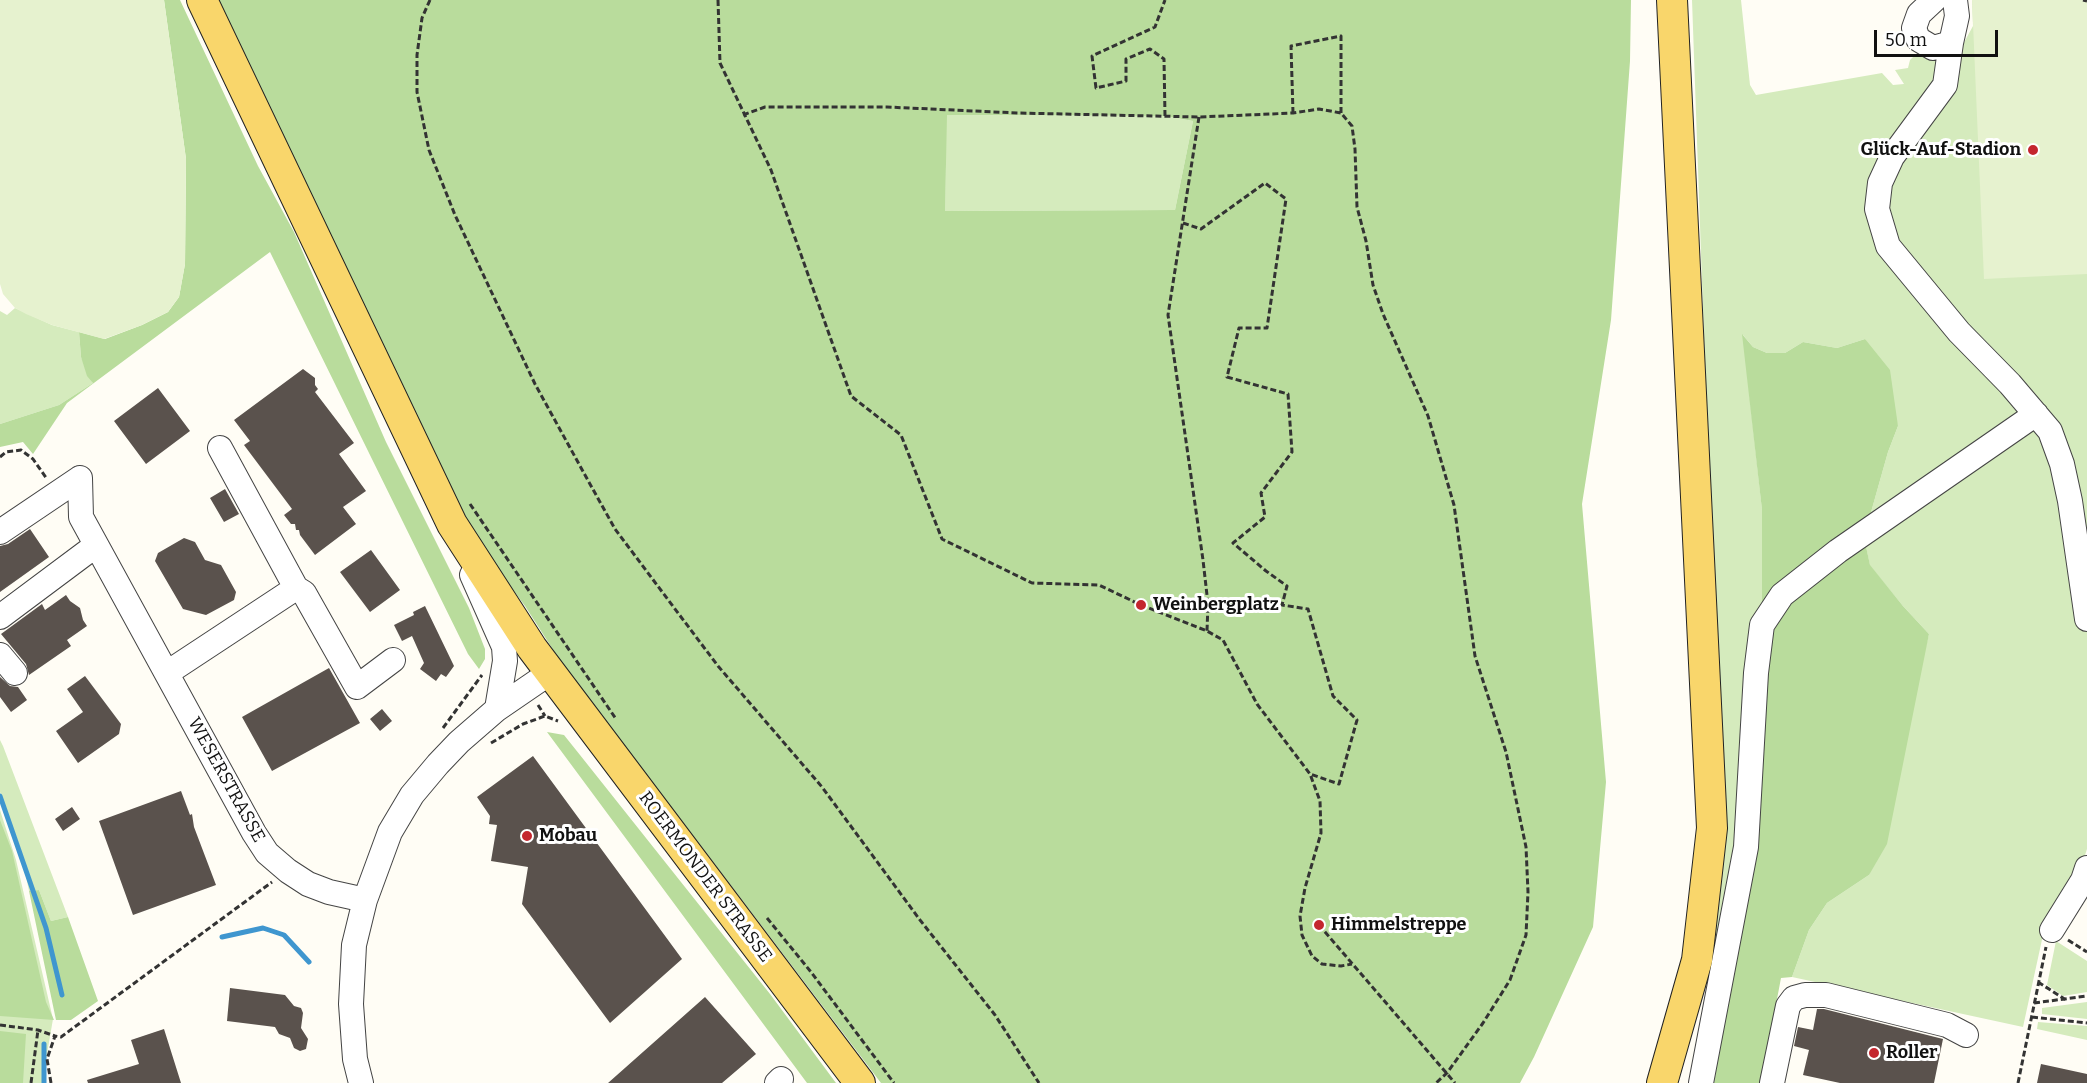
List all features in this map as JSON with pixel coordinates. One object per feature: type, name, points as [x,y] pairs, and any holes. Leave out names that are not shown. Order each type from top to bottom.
[{"type":"main road","name":"ROERMONDER STRASSE","points":[[202,0],[452,524],[516,623],[551,672],[860,1083]]},
{"type":"main road","points":[[1662,1083],[1697,960],[1712,828],[1672,0]]},
{"type":"street","points":[[1934,0],[1919,14],[1914,28],[1918,39],[1933,48],[1951,43]]},
{"type":"street","points":[[1955,0],[1958,16],[1951,43],[1945,85],[1892,158],[1880,183],[1877,208],[1888,246],[1959,332],[2050,430],[2062,464],[2070,501],[2087,619]]},
{"type":"street","points":[[1701,1083],[1746,847],[1756,673],[1762,625],[1782,595],[1838,551],[2036,414]]},
{"type":"street","points":[[220,448],[296,588],[304,593],[357,687],[393,660]]},
{"type":"street","points":[[0,532],[80,478]]},
{"type":"street","name":"WESERSTRASSE","points":[[80,478],[81,517],[95,546],[267,853],[308,884],[329,892],[364,900]]},
{"type":"street","points":[[452,524],[454,538],[504,647],[505,661],[497,709]]},
{"type":"street","points":[[0,617],[95,546]]},
{"type":"street","points":[[167,673],[296,588]]},
{"type":"street","points":[[361,1083],[355,1059],[351,1004],[354,945],[364,900],[390,832],[412,795],[438,764],[497,709],[551,672]]},
{"type":"street","points":[[2050,936],[2083,880],[2087,868]]},
{"type":"street","points":[[1772,1083],[1788,1006],[1794,998],[1805,995],[1826,995],[1947,1025],[1966,1035]]},
{"type":"path","points":[[430,0],[422,18],[417,55],[417,93],[429,150],[455,215],[535,384],[615,529],[718,666],[822,787],[920,920],[995,1015],[1038,1083]]},
{"type":"path","points":[[718,0],[720,63],[771,170],[851,396],[901,435],[942,539],[1032,583],[1099,585],[1141,605],[1207,631],[1222,640],[1257,704],[1310,774],[1320,801],[1322,833],[1305,888],[1300,916],[1302,935],[1312,956],[1322,963],[1341,966],[1352,964]]},
{"type":"path","points":[[1165,0],[1155,27],[1092,56],[1096,88],[1126,81],[1126,59],[1150,49],[1164,59],[1165,116]]},
{"type":"path","points":[[2083,0],[2087,1]]},
{"type":"path","points":[[1293,113],[1291,46],[1341,36],[1341,113]]},
{"type":"path","points":[[743,115],[765,107],[887,106],[1017,113],[1199,117],[1293,113],[1319,109],[1341,113],[1352,126],[1357,207],[1374,285],[1383,314],[1428,416],[1454,505],[1475,656],[1506,752],[1526,847],[1528,892],[1526,935],[1509,980],[1483,1023],[1447,1073],[1436,1083]]},
{"type":"path","points":[[1199,117],[1168,315],[1208,604],[1207,631]]},
{"type":"path","points":[[1183,224],[1201,229],[1265,183],[1286,199],[1266,328],[1239,328],[1227,377],[1288,394],[1292,452],[1261,493],[1265,517],[1233,543],[1287,586],[1282,605],[1308,609],[1333,696],[1357,720],[1339,784],[1310,774]]},
{"type":"path","points":[[0,457],[6,453],[21,450],[33,459],[50,482],[80,478]]},
{"type":"path","points":[[556,630],[616,718]]},
{"type":"path","points":[[486,746],[523,724],[544,716]]},
{"type":"path","points":[[0,1025],[38,1030],[61,1036],[274,880],[285,868]]},
{"type":"path","points":[[762,912],[812,972],[894,1083]]},
{"type":"path","points":[[1318,925],[1455,1083]]},
{"type":"path","points":[[2018,1083],[2038,982],[2050,936]]},
{"type":"path","points":[[2038,982],[2066,1000]]},
{"type":"path","points":[[2034,1003],[2087,996]]},
{"type":"path","points":[[2032,1017],[2087,1023]]},
{"type":"path","points":[[31,1083],[38,1030]]},
{"type":"path","points":[[51,1083],[47,1059],[55,1036]]},
{"type":"green space","points":[[0,0],[164,0],[186,159],[185,264],[179,297],[168,312],[142,325],[104,339],[52,325],[26,314],[15,308],[3,294],[0,284]]},
{"type":"green space","points":[[164,0],[180,0],[258,166],[294,232],[386,442],[469,608],[485,649],[485,659],[479,669],[468,654],[270,252],[67,403],[33,454],[23,442],[0,447],[0,424],[59,405],[93,383],[87,376],[81,357],[79,332],[105,339],[168,312],[179,297],[185,264],[186,159]]},
{"type":"green space","points":[[215,0],[1631,0],[1630,61],[1611,320],[1582,504],[1606,782],[1593,927],[1520,1083],[881,1083],[559,659],[525,606],[452,508]],"holes":[[[947,115],[1165,116],[1193,121],[1175,210],[945,211]]]},
{"type":"green space","points":[[1692,0],[1741,0],[1750,85],[1756,95],[1882,73],[1893,85],[1904,84],[1895,70],[1908,68],[1910,60],[1916,54],[1933,57],[1941,66],[1955,59],[1973,26],[1972,0],[2087,0],[2087,849],[2078,877],[2043,935],[2023,1027],[1792,977],[1809,930],[1827,903],[1869,875],[1929,634],[1870,566],[1864,537],[1888,452],[1898,426],[1865,339],[1837,348],[1803,342],[1785,353],[1767,353],[1753,347],[1743,335],[1762,510],[1762,675],[1730,984],[1707,967],[1708,451]]},
{"type":"green space","name":"Glück-Auf-Stadion","points":[[1972,0],[2087,0],[2087,274],[1984,279]]},
{"type":"green space","points":[[946,115],[1165,116],[1193,121],[1175,210],[945,211]]},
{"type":"green space","points":[[15,308],[52,325],[79,332],[81,357],[93,383],[59,405],[0,424],[0,311],[7,315]]},
{"type":"green space","points":[[1742,334],[1753,347],[1767,353],[1785,353],[1803,342],[1837,348],[1865,339],[1890,370],[1898,426],[1888,452],[1864,537],[1870,565],[1929,634],[1887,844],[1869,875],[1827,903],[1809,930],[1792,977],[1781,978],[1761,1083],[1714,1083],[1730,984],[1762,675],[1762,510]]},
{"type":"green space","points":[[547,732],[564,735],[770,994],[836,1083],[807,1083]]},
{"type":"green space","points":[[0,740],[68,917],[51,921],[39,890],[29,891],[20,847],[0,792]]},
{"type":"green space","points":[[0,810],[16,860],[53,1019],[42,1083],[0,1083]]},
{"type":"green space","points":[[0,820],[12,851],[46,1002],[54,1020],[0,1016]]},
{"type":"green space","points":[[39,890],[51,921],[68,917],[98,1001],[71,1020],[56,1020],[29,891]]},
{"type":"green space","points":[[2056,941],[2087,961],[2087,992],[2063,996],[2047,985]]},
{"type":"green space","points":[[2087,1002],[2087,1019],[2042,1014],[2042,1008]]},
{"type":"green space","points":[[2038,1022],[2087,1026],[2087,1040],[2037,1029]]},
{"type":"green space","points":[[0,1031],[26,1034],[23,1083],[0,1083]]},
{"type":"building","points":[[303,369],[315,378],[315,385],[318,389],[315,392],[354,443],[339,454],[366,491],[343,507],[356,524],[315,555],[300,535],[299,530],[296,530],[295,524],[291,524],[284,515],[292,509],[244,445],[250,441],[234,420]]},
{"type":"building","points":[[158,388],[190,431],[146,464],[114,421]]},
{"type":"building","points":[[225,489],[239,514],[224,522],[210,498]]},
{"type":"building","points":[[30,529],[49,557],[0,592],[0,546],[8,544]]},
{"type":"building","points":[[184,538],[195,542],[205,560],[221,565],[236,592],[234,600],[206,615],[183,609],[155,561],[158,553]]},
{"type":"building","points":[[371,550],[400,590],[370,612],[340,572]]},
{"type":"building","points":[[66,595],[80,608],[87,626],[67,640],[71,646],[29,675],[26,664],[1,634],[42,604],[45,610]]},
{"type":"building","points":[[425,606],[454,666],[446,677],[441,674],[436,681],[420,669],[424,663],[412,636],[402,641],[394,625],[414,615],[413,612]]},
{"type":"building","points":[[329,668],[360,723],[272,771],[242,717]]},
{"type":"building","points":[[85,676],[121,724],[119,734],[78,763],[56,731],[83,712],[67,689]]},
{"type":"building","points":[[0,677],[10,686],[18,687],[27,700],[11,712],[0,697]]},
{"type":"building","points":[[382,709],[392,721],[380,731],[370,719]]},
{"type":"building","points":[[533,756],[682,959],[610,1023],[522,904],[528,867],[491,861],[497,825],[489,824],[490,816],[477,797]]},
{"type":"building","points":[[181,791],[190,815],[192,814],[194,827],[216,885],[133,915],[99,821]]},
{"type":"building","points":[[72,807],[80,819],[63,831],[55,819]]},
{"type":"building","points":[[230,988],[285,995],[294,1006],[301,1008],[303,1013],[301,1028],[308,1039],[306,1049],[300,1051],[294,1048],[290,1038],[279,1034],[275,1027],[227,1021]]},
{"type":"building","points":[[705,997],[756,1054],[722,1083],[608,1083]]},
{"type":"building","name":"Roller","points":[[1817,1009],[1943,1039],[1934,1083],[1840,1083],[1803,1075],[1809,1050],[1794,1046],[1798,1027],[1813,1030]]},
{"type":"building","points":[[164,1029],[181,1083],[88,1083],[87,1080],[139,1064],[131,1040]]},
{"type":"building","points":[[2041,1064],[2087,1074],[2087,1083],[2037,1083]]},
{"type":"waterway","points":[[0,796],[46,928],[62,995]]},
{"type":"waterway","points":[[222,937],[263,928],[284,935],[309,962]]},
{"type":"waterway","points":[[44,1044],[44,1083]]},
{"type":"place","name":"Glück-Auf-Stadion","points":[[2033,150]]},
{"type":"place","name":"Weinbergplatz","points":[[1141,605]]},
{"type":"place","name":"Mobau","points":[[527,836]]},
{"type":"place","name":"Himmelstreppe","points":[[1319,925]]},
{"type":"place","name":"Roller","points":[[1874,1053]]}]
